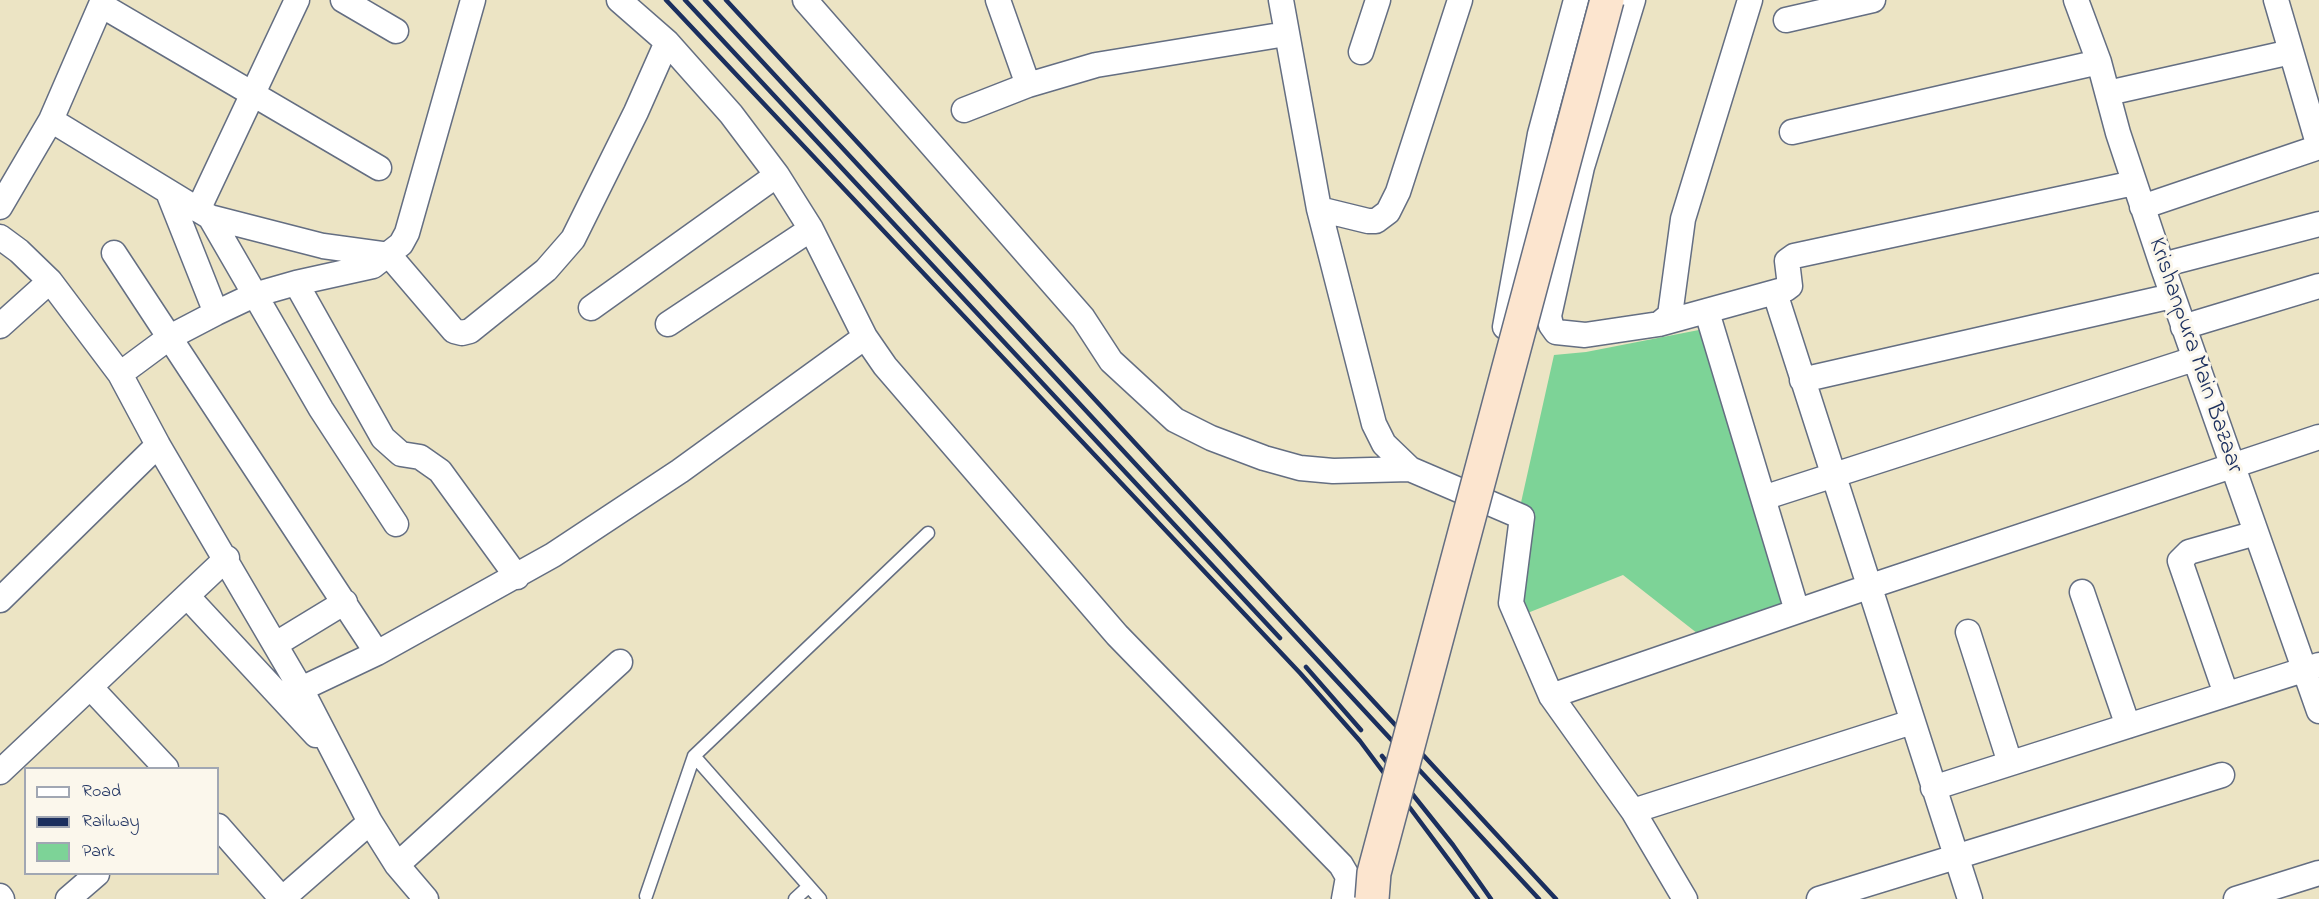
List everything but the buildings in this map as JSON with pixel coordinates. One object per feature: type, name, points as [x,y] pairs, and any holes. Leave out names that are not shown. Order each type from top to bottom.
[{"type":"main road","points":[[1372,899],[1377,861],[1607,0]]},
{"type":"street","points":[[204,214],[253,94],[297,0]]},
{"type":"street","points":[[343,0],[396,31]]},
{"type":"street","points":[[120,374],[170,337],[216,313],[254,296],[296,283],[366,268],[389,255],[401,244],[407,232],[473,0]]},
{"type":"street","points":[[619,0],[667,42],[731,114],[777,175],[810,229],[866,336],[885,366],[1102,619],[1341,865],[1348,878],[1344,899]]},
{"type":"street","points":[[805,0],[1083,318],[1111,361],[1175,420],[1222,442],[1300,468],[1333,471],[1410,470]]},
{"type":"street","points":[[998,0],[1028,85]]},
{"type":"street","points":[[1281,0],[1319,209],[1374,424],[1384,444],[1410,470],[1522,517],[1511,603],[1551,696],[1633,811],[1685,899]]},
{"type":"street","points":[[1361,52],[1378,0]]},
{"type":"street","points":[[1319,209],[1368,221],[1376,220],[1388,212],[1398,192],[1460,0]]},
{"type":"street","points":[[1633,0],[1582,167],[1549,316],[1556,332],[1585,335],[1659,324],[1707,312],[1775,293],[1790,285],[1786,265],[1790,257],[2134,183]]},
{"type":"street","points":[[1659,324],[1670,315],[1683,219],[1750,0]]},
{"type":"street","points":[[1786,20],[1873,0]]},
{"type":"street","name":"Krishanpura Main Bazaar","points":[[2076,0],[2099,62],[2142,207],[2232,467],[2256,533],[2312,667],[2319,711]]},
{"type":"street","points":[[2142,207],[2319,147],[2276,0]]},
{"type":"street","points":[[0,207],[51,120],[102,2],[379,168]]},
{"type":"street","points":[[1466,493],[1504,337],[1540,134],[1569,3]]},
{"type":"street","points":[[964,110],[1028,85],[1129,58],[1286,34]]},
{"type":"street","points":[[51,120],[204,214],[322,246],[389,255],[454,331],[462,333],[470,331],[546,270],[573,239],[636,112],[667,42]]},
{"type":"street","points":[[2108,93],[2292,52]]},
{"type":"street","points":[[1792,132],[2099,62]]},
{"type":"street","points":[[591,308],[777,175]]},
{"type":"street","points":[[168,192],[216,313]]},
{"type":"street","points":[[204,214],[321,409],[396,524]]},
{"type":"street","points":[[2162,265],[2319,224]]},
{"type":"street","points":[[668,324],[810,229]]},
{"type":"street","points":[[0,237],[19,251],[50,281],[120,374],[158,445],[302,688],[369,822],[398,865],[426,899]]},
{"type":"street","points":[[114,253],[377,653]]},
{"type":"street","points":[[0,326],[50,281]]},
{"type":"street","points":[[296,283],[383,438],[401,454],[420,457],[431,462],[440,471],[517,577]]},
{"type":"street","points":[[2183,327],[2319,286]]},
{"type":"street","points":[[1775,293],[1970,899]]},
{"type":"street","points":[[1802,380],[2172,296]]},
{"type":"street","points":[[1707,312],[1797,611]]},
{"type":"street","points":[[302,688],[377,653],[517,577],[680,471],[866,336]]},
{"type":"street","points":[[1763,498],[2194,359]]},
{"type":"street","points":[[1551,696],[1868,587],[2319,437]]},
{"type":"street","points":[[0,600],[158,445]]},
{"type":"street","points":[[2226,694],[2180,561],[2189,552],[2256,533]]},
{"type":"street","points":[[0,772],[227,558]]},
{"type":"street","points":[[2082,592],[2128,726]]},
{"type":"street","points":[[187,596],[336,756]]},
{"type":"street","points":[[276,644],[345,602]]},
{"type":"street","points":[[1968,632],[2010,763]]},
{"type":"street","points":[[398,865],[620,662]]},
{"type":"street","points":[[1933,788],[2312,667]]},
{"type":"street","points":[[91,688],[165,767]]},
{"type":"street","points":[[1633,811],[1912,722]]},
{"type":"street","points":[[1819,899],[2222,774]]},
{"type":"street","points":[[219,827],[282,899],[369,822]]},
{"type":"street","points":[[2236,899],[2319,873]]},
{"type":"street","points":[[68,899],[95,875]]},
{"type":"lane","points":[[646,896],[693,756],[928,533]]},
{"type":"lane","points":[[693,756],[820,899]]},
{"type":"lane","points":[[795,899],[808,887]]},
{"type":"green space","points":[[1704,329],[1785,610],[1702,637],[1623,575],[1520,616],[1503,583],[1554,355],[1586,352]]},
{"type":"railway","points":[[666,0],[1300,673],[1360,741],[1478,899]]},
{"type":"railway","points":[[685,0],[1280,638]]},
{"type":"railway","points":[[705,0],[1539,899]]},
{"type":"railway","points":[[726,0],[1556,899]]},
{"type":"railway","points":[[1306,667],[1361,730]]},
{"type":"railway","points":[[1382,756],[1453,845],[1491,899]]}]
